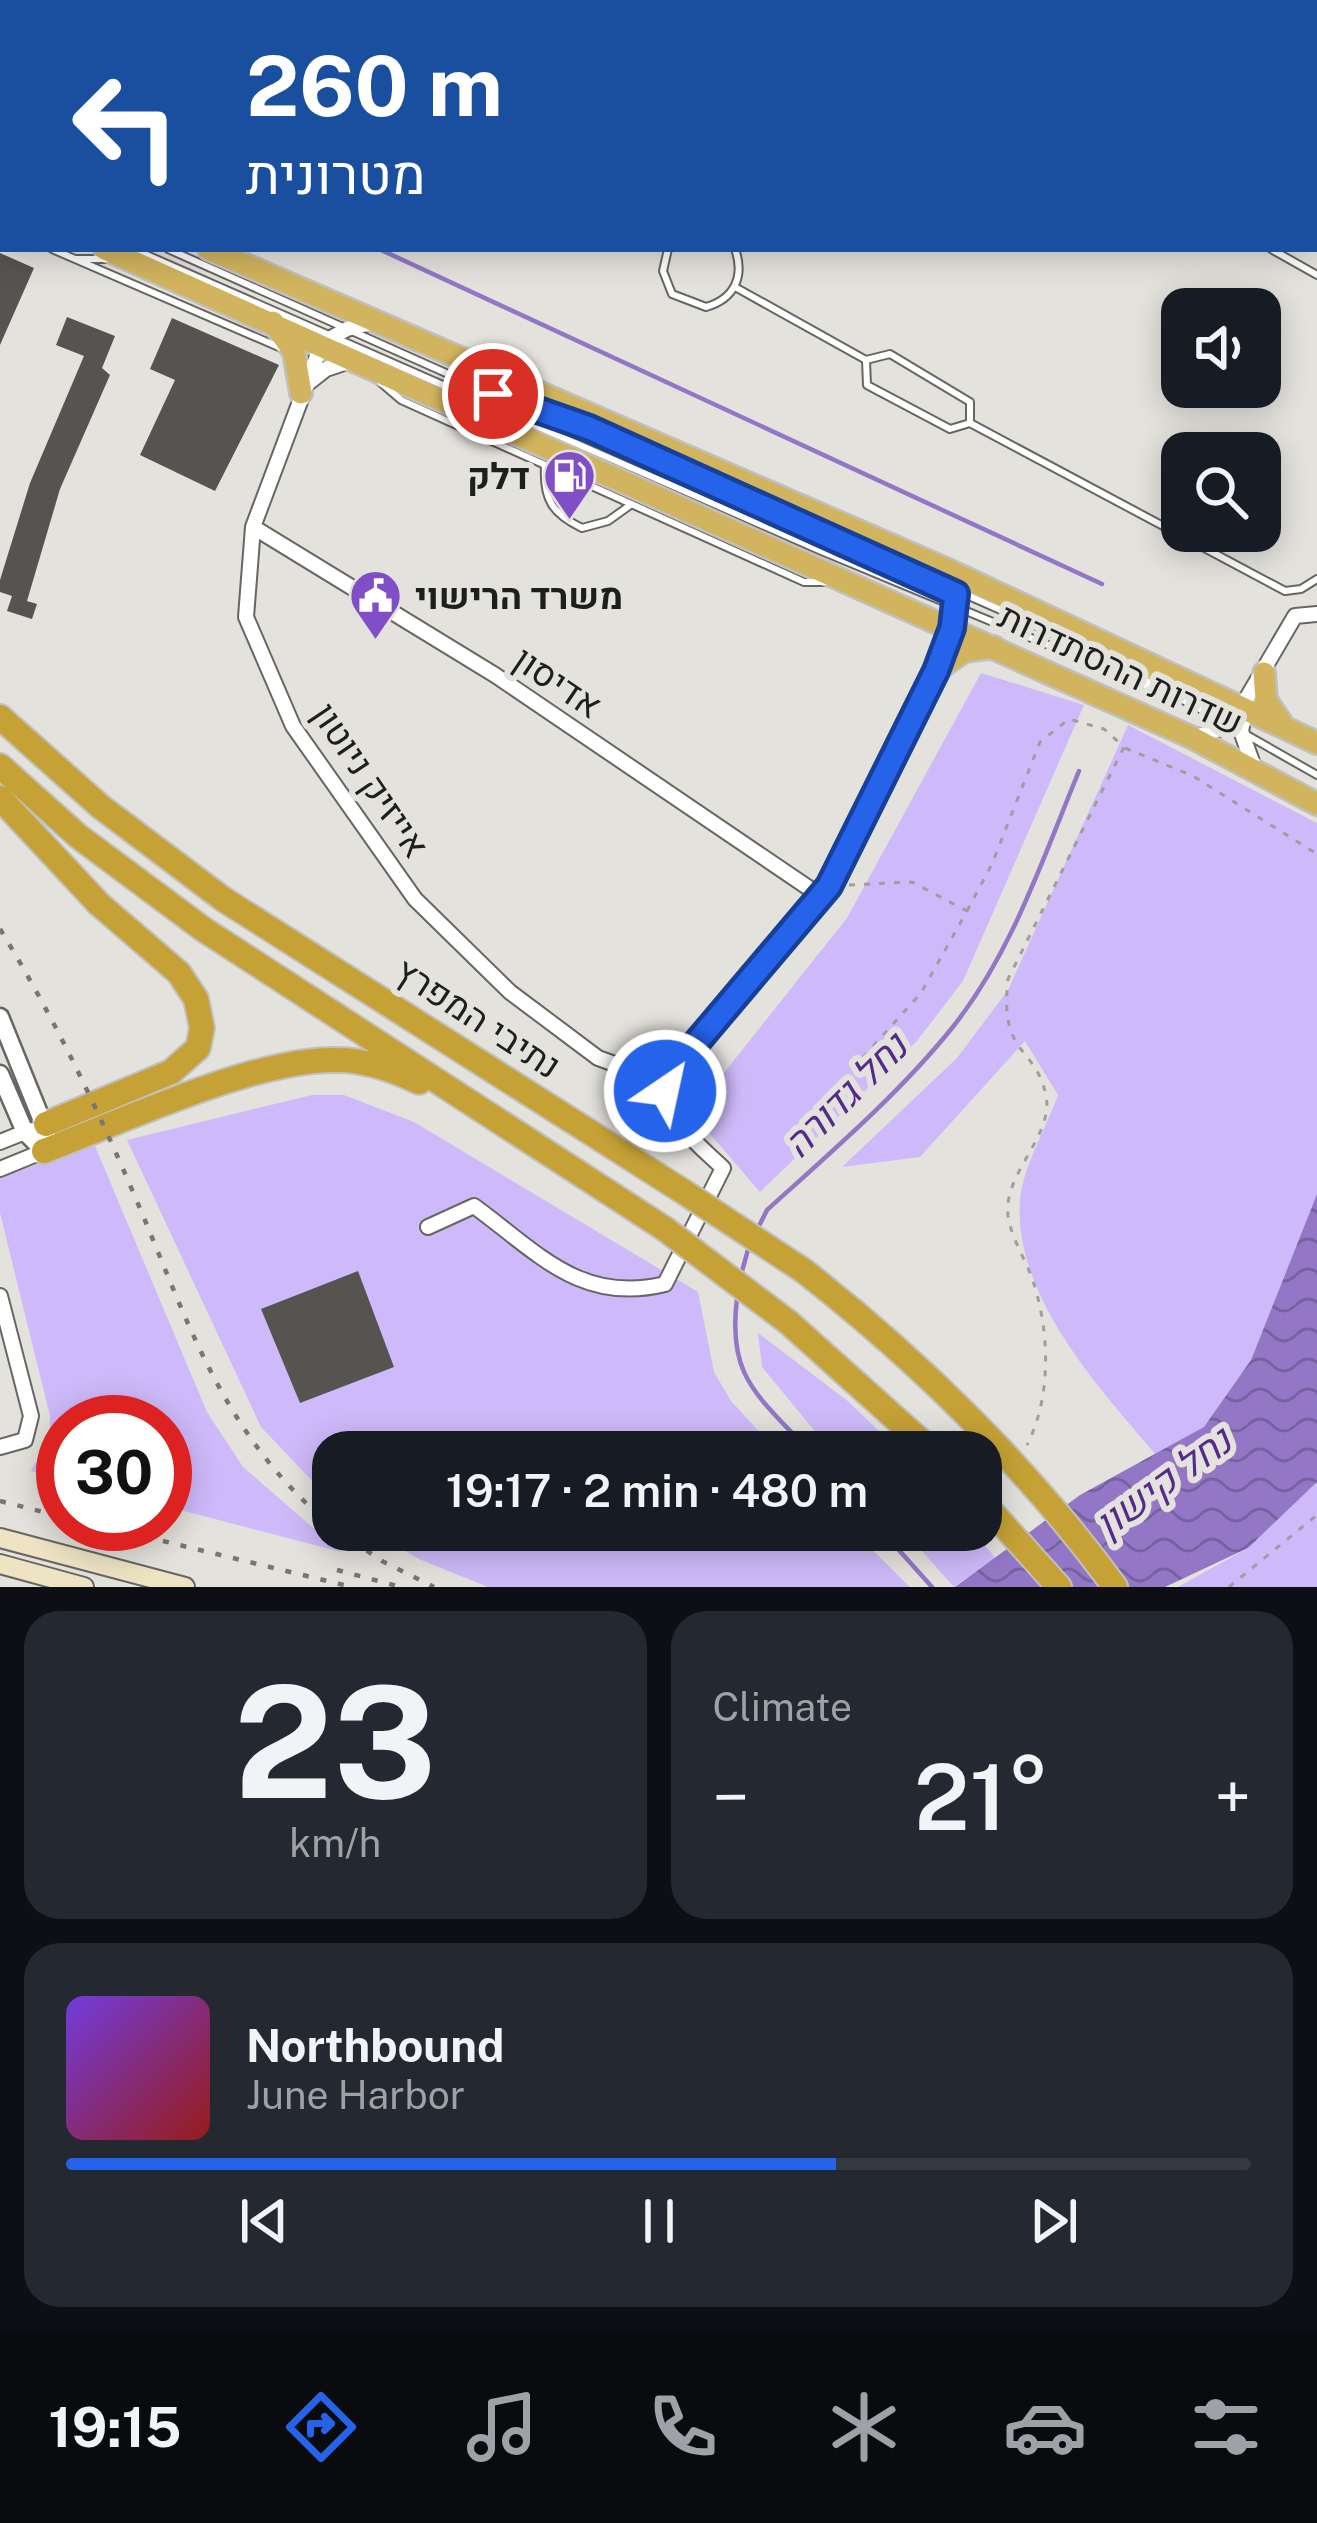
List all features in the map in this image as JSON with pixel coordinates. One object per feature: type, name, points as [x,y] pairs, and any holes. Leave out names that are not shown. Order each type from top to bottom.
[{"type":"highway","name":"שדרות ההסתדרות","points":[[120,252],[327,340],[363,362],[928,618],[954,610],[994,647],[1255,767],[1317,804]]},
{"type":"highway","name":"שדרות ההסתדרות","points":[[216,252],[948,570],[1317,742]]},
{"type":"highway","points":[[268,318],[294,352],[301,393]]},
{"type":"highway","points":[[936,671],[964,651],[994,647]]},
{"type":"highway","points":[[1264,674],[1266,700],[1282,724]]},
{"type":"highway","name":"נתיבי המפרץ","points":[[0,717],[100,808],[224,898],[804,1270],[856,1312],[1035,1487],[1115,1587]]},
{"type":"highway","name":"נתיבי המפרץ","points":[[0,766],[78,836],[203,929],[665,1229],[788,1322],[910,1431]]},
{"type":"highway","points":[[0,798],[99,904],[179,973],[196,999],[202,1028],[198,1048],[171,1072],[36,1128]]},
{"type":"highway","points":[[44,1151],[254,1075],[339,1060],[396,1071],[429,1086],[576,1168]]},
{"type":"highway","points":[[1002,1523],[1059,1587]]},
{"type":"main road","points":[[0,1538],[185,1587]]},
{"type":"main road","points":[[0,1564],[84,1587]]},
{"type":"street","points":[[327,340],[347,328],[376,322]]},
{"type":"street","name":"אייזיק ניוטון","points":[[327,340],[301,393],[253,527],[246,617],[293,726],[416,899],[510,992],[598,1058],[637,1072],[669,1075]]},
{"type":"street","points":[[301,393],[326,369],[363,362]]},
{"type":"street","name":"אדיסון","points":[[253,527],[495,675],[825,891]]},
{"type":"street","points":[[428,1227],[473,1206],[574,1279],[629,1293],[664,1284],[723,1168],[679,1126],[665,1091],[669,1075],[825,891],[936,671],[954,610],[948,570]]},
{"type":"street","points":[[1236,728],[1294,616],[1317,614]]},
{"type":"street","points":[[928,618],[937,636],[936,671]]},
{"type":"street","points":[[1193,738],[1236,728]]},
{"type":"street","points":[[1236,728],[1255,767]]},
{"type":"street","points":[[0,1017],[44,1151],[0,1169]]},
{"type":"street","points":[[0,1073],[36,1128]]},
{"type":"street","points":[[0,1142],[36,1128]]},
{"type":"street","points":[[0,1296],[31,1432],[15,1445],[0,1447]]},
{"type":"street","points":[[0,1366],[18,1363]]},
{"type":"lane","points":[[58,252],[294,352]]},
{"type":"lane","points":[[75,260],[120,252],[954,610],[1179,698]]},
{"type":"lane","points":[[175,252],[493,394],[589,428],[954,610],[1101,656],[1317,775]]},
{"type":"lane","points":[[668,252],[666,284],[682,302],[706,307],[735,287],[740,274],[736,252]]},
{"type":"lane","points":[[1276,252],[1317,275]]},
{"type":"lane","points":[[735,287],[866,360],[890,354],[970,402],[970,423]]},
{"type":"lane","points":[[866,360],[867,385],[950,429],[970,423],[1285,591],[1301,590],[1317,579]]},
{"type":"lane","points":[[363,362],[401,400],[544,466],[804,582],[844,579]]},
{"type":"lane","points":[[544,466],[545,494],[556,516],[582,528],[608,520],[631,505]]},
{"type":"path","points":[[849,1073],[921,993],[992,864],[1040,742],[1057,723],[1087,722],[1124,747],[1193,776],[1317,854]]},
{"type":"path","points":[[1025,1448],[1044,1396],[1043,1329],[1034,1280],[1008,1217],[1008,1199],[1048,1102],[1043,1083],[1008,1029],[1008,979],[1124,747]]},
{"type":"path","points":[[825,891],[912,882],[967,910]]},
{"type":"path","points":[[1229,1587],[1317,1515]]},
{"type":"shaded area","points":[[981,673],[1084,705],[963,981],[917,1041],[760,1192],[692,1113],[847,918]]},
{"type":"shaded area","points":[[1128,725],[1317,823],[1317,1194],[1251,1360],[1228,1398],[1204,1427],[1157,1456],[1064,1339],[1030,1271],[1022,1236],[1022,1187],[1058,1095],[1025,1041],[920,1157],[842,1167],[957,1058],[1008,990]]},
{"type":"shaded area","points":[[312,1095],[344,1095],[414,1122],[698,1292],[714,1372],[731,1401],[759,1431],[312,1431],[312,1481],[261,1427],[127,1140]]},
{"type":"shaded area","points":[[95,1146],[207,1412],[243,1467],[312,1527],[312,1544],[192,1513],[192,1395],[45,1395],[0,1213],[0,1176]]},
{"type":"shaded area","points":[[758,1333],[849,1402],[879,1431],[815,1431],[762,1367]]},
{"type":"shaded area","points":[[1317,1482],[1317,1587],[1178,1587],[1248,1548]]},
{"type":"shaded area","points":[[405,1551],[873,1551],[910,1587],[488,1587]]},
{"type":"shaded area","points":[[922,1551],[990,1551],[995,1558],[954,1587]]},
{"type":"water","name":"נחל קישון","points":[[1317,1194],[1317,1482],[1248,1548],[1165,1587],[955,1587],[1080,1495],[1204,1427],[1251,1360]]},
{"type":"building","points":[[0,253],[34,268],[0,345]]},
{"type":"building","points":[[67,317],[115,336],[102,368],[110,375],[60,489],[27,601],[37,604],[32,619],[7,611],[12,596],[0,592],[0,580],[30,483],[84,356],[56,345]]},
{"type":"building","points":[[172,318],[279,365],[215,491],[140,455],[175,380],[150,369]]},
{"type":"building","points":[[358,1271],[394,1367],[300,1403],[261,1309]]},
{"type":"waterway","name":"נחל גדורה","points":[[385,252],[1102,584]]},
{"type":"waterway","name":"נחל גדורה","points":[[757,1230],[767,1210],[909,1077],[973,999],[1024,904],[1079,771]]},
{"type":"waterway","name":"נחל גדורה","points":[[741,1275],[749,1246]]},
{"type":"waterway","name":"נחל גדורה","points":[[738,1292],[735,1321],[741,1365],[760,1398],[791,1431]]},
{"type":"waterway","name":"נחל גדורה","points":[[900,1551],[932,1587]]},
{"type":"railway","points":[[0,929],[87,1091],[212,1373],[262,1454],[312,1507]]},
{"type":"railway","points":[[0,1501],[36,1510]]},
{"type":"railway","points":[[192,1548],[352,1587]]},
{"type":"railway","points":[[367,1551],[434,1587]]},
{"type":"railway","points":[[337,1570],[401,1587]]},
{"type":"place","name":"דלק","points":[[569,522]]},
{"type":"place","name":"משרד הרישוי","points":[[376,642]]},
{"type":"route","points":[[493,394],[589,428],[956,594],[952,628],[936,671],[829,886],[669,1075],[665,1091]]}]
